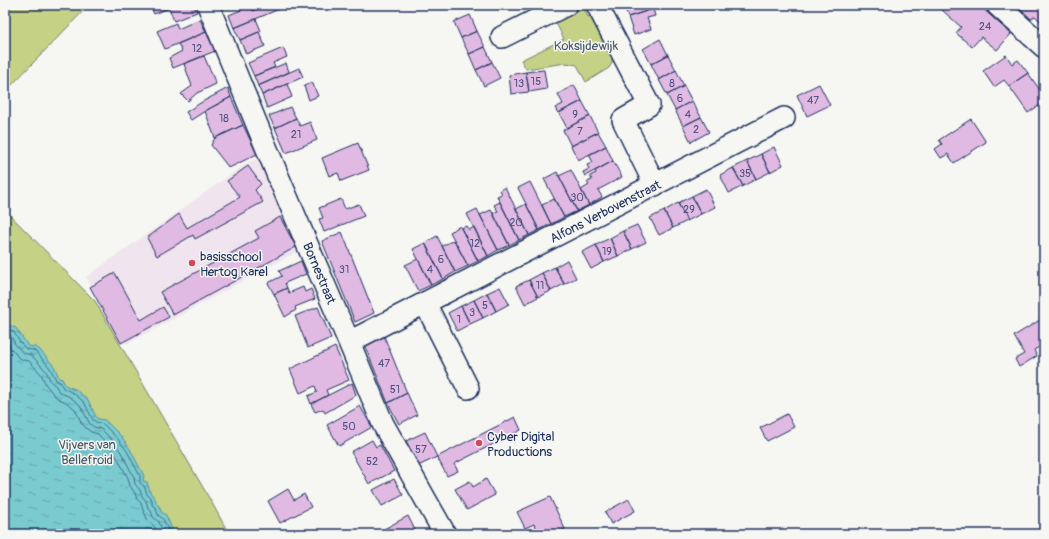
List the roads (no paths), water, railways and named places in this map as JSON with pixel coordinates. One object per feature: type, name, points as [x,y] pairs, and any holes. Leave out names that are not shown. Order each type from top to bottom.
[{"type":"street","name":"Bornestraat","points":[[208,5],[278,176],[350,342],[383,424],[445,534]]},
{"type":"street","points":[[502,37],[566,5]]},
{"type":"street","points":[[597,5],[649,105],[623,120],[655,185]]},
{"type":"street","points":[[997,5],[1044,47]]},
{"type":"street","name":"Alfons Verbovenstraat","points":[[350,342],[784,118]]},
{"type":"street","points":[[425,303],[468,388]]},
{"type":"water","points":[[5,322],[16,328],[28,346],[39,349],[54,366],[59,378],[62,379],[66,386],[75,389],[88,400],[96,417],[98,419],[105,420],[121,436],[130,449],[144,476],[143,481],[147,482],[150,492],[160,507],[161,512],[166,515],[174,534],[5,534]]},
{"type":"place","name":"basisschool Hertog Karel","points":[[192,263]]},
{"type":"place","name":"Cyber Digital Productions","points":[[479,443]]},
{"type":"park label","name":"Koksijdewijk","points":[[586,45]]},
{"type":"park label","name":"Vijvers van Bellefroid","points":[[87,452]]}]
